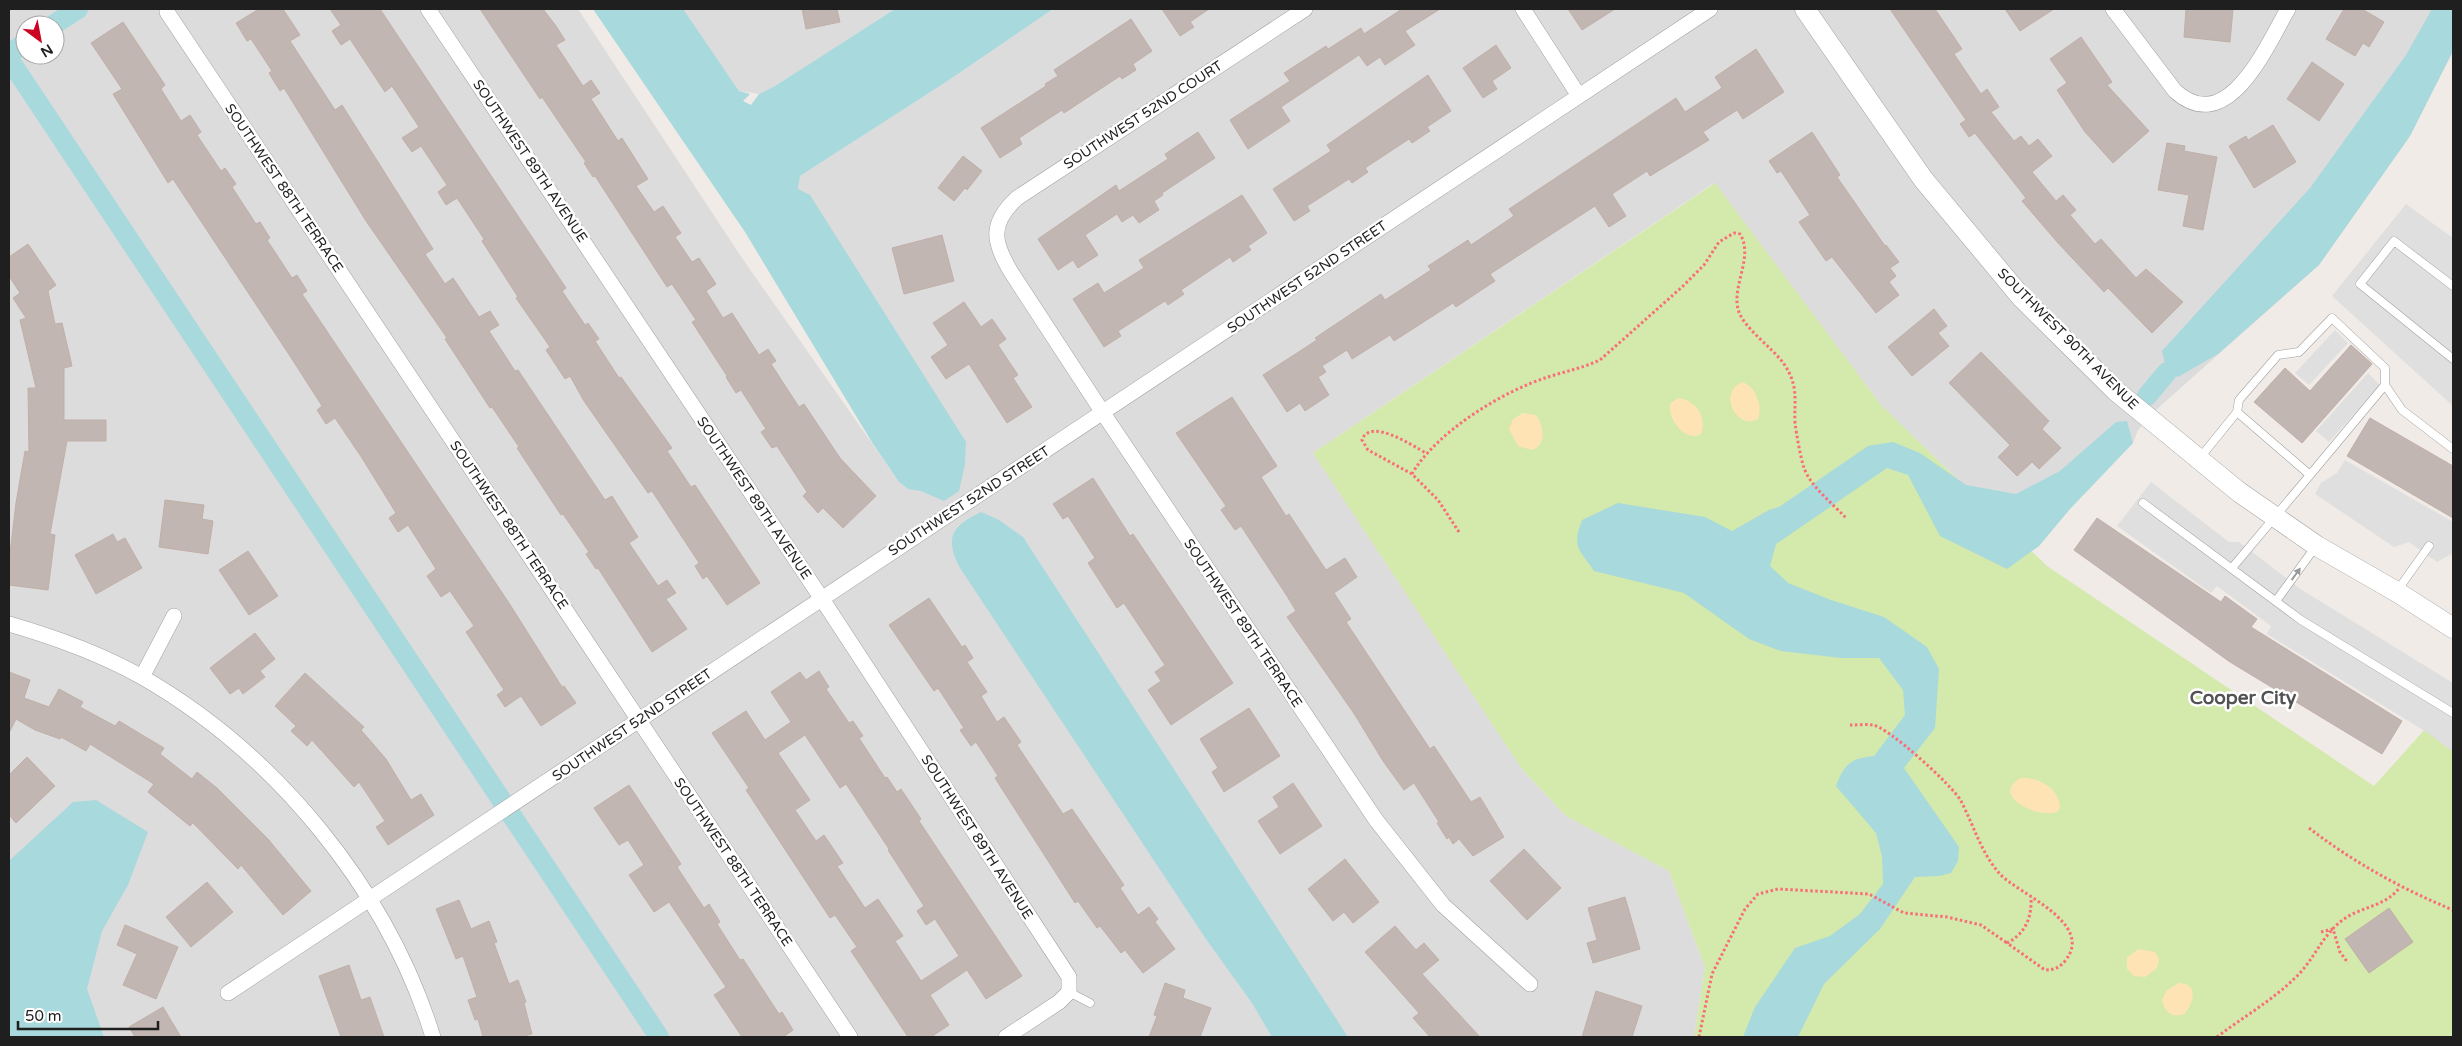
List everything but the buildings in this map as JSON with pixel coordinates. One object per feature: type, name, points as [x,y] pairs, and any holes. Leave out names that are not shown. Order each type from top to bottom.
[{"type":"street","name":"SOUTHWEST 89TH AVENUE","points":[[428,9],[822,599],[1069,977],[1069,992]]},
{"type":"street","name":"SOUTHWEST 52ND COURT","points":[[996,233],[1000,217],[1017,198],[1304,9]]},
{"type":"street","points":[[1522,9],[1579,96]]},
{"type":"street","name":"SOUTHWEST 52ND STREET","points":[[228,993],[1710,9]]},
{"type":"street","name":"SOUTHWEST 90TH AVENUE","points":[[1805,9],[1923,179],[2022,298],[2116,391],[2199,460],[2316,546],[2452,624]]},
{"type":"street","points":[[2113,9],[2149,60],[2184,100],[2210,104],[2222,101],[2242,85],[2288,9]]},
{"type":"street","name":"SOUTHWEST 88TH TERRACE","points":[[167,12],[850,1037]]},
{"type":"street","name":"SOUTHWEST 89TH TERRACE","points":[[996,233],[998,250],[1003,259],[1103,413],[1376,820],[1443,905],[1530,984]]},
{"type":"street","points":[[142,678],[174,616]]},
{"type":"street","points":[[9,624],[70,645],[142,678],[215,727],[260,766],[333,848],[369,900],[412,982],[433,1037]]},
{"type":"street","points":[[1006,1037],[1059,1002],[1069,992]]},
{"type":"lane","points":[[2453,286],[2394,241],[2360,284],[2453,358]]},
{"type":"lane","points":[[2199,460],[2237,412],[2239,400],[2278,355],[2299,352],[2332,318],[2385,368],[2386,385],[2402,410],[2453,449]]},
{"type":"lane","points":[[2232,568],[2386,385]]},
{"type":"lane","points":[[2237,412],[2310,475]]},
{"type":"lane","points":[[2142,503],[2302,620],[2453,713]]},
{"type":"lane","points":[[2276,601],[2316,546]]},
{"type":"lane","points":[[2397,592],[2430,546]]},
{"type":"lane","points":[[1069,992],[1090,1003]]},
{"type":"path","points":[[1412,474],[1426,454],[1463,422],[1495,401],[1526,385],[1584,367],[1600,360],[1682,287],[1704,264],[1720,242],[1734,233],[1740,234],[1746,248],[1739,285],[1738,311],[1746,324],[1774,351],[1792,379],[1796,392],[1795,422],[1804,468],[1809,477],[1846,518]]},
{"type":"path","points":[[1426,454],[1403,440],[1376,430],[1368,432],[1362,440],[1368,450],[1412,474],[1438,500],[1460,532]]},
{"type":"path","points":[[1699,1037],[1712,974],[1751,899],[1767,890],[1869,894],[1898,911],[1967,920],[1981,925],[2045,970],[2052,970],[2066,959],[2070,949],[2070,938],[2065,925],[2055,913],[2001,875],[1982,847],[1954,789],[1875,725],[1850,726]]},
{"type":"path","points":[[2309,828],[2347,855],[2400,887],[2453,910]]},
{"type":"path","points":[[2217,1037],[2296,977],[2311,960],[2333,929],[2351,914],[2388,900],[2400,887]]},
{"type":"path","points":[[2007,943],[2024,930],[2032,910],[2031,897]]},
{"type":"path","points":[[2321,932],[2333,929]]},
{"type":"path","points":[[2333,929],[2340,952],[2348,963]]},
{"type":"shaded area","points":[[9,9],[578,9],[742,258],[899,482],[908,489],[798,189],[800,176],[946,82],[1053,9],[2453,9],[2453,51],[2410,136],[2319,265],[2157,409],[2138,430],[2133,443],[2069,510],[2039,546],[2032,551],[1881,405],[1714,183],[1313,453],[1522,769],[1566,816],[1669,871],[1705,967],[1694,1037],[9,1037]]},
{"type":"shaded area","points":[[682,9],[895,9],[775,86],[759,94],[739,91]]},
{"type":"shaded area","points":[[2406,204],[2453,238],[2453,406],[2332,296]]},
{"type":"shaded area","points":[[2335,330],[2348,343],[2309,385],[2295,373]]},
{"type":"shaded area","points":[[2368,373],[2380,385],[2329,442],[2316,431]]},
{"type":"shaded area","points":[[2345,460],[2453,522],[2453,553],[2437,562],[2409,542],[2394,547],[2315,494],[2321,483],[2337,473]]},
{"type":"shaded area","points":[[2151,482],[2229,542],[2239,542],[2302,590],[2453,683],[2453,752],[2428,733],[2267,634],[2271,626],[2217,586],[2211,593],[2117,526]]},
{"type":"green space","points":[[1715,183],[1881,405],[2047,566],[2374,786],[2427,727],[2453,747],[2453,1037],[1694,1037],[1705,967],[1669,871],[1566,816],[1522,769],[1313,453]]},
{"type":"sand","points":[[1742,382],[1755,392],[1760,408],[1758,419],[1744,420],[1733,410],[1731,395],[1734,388]]},
{"type":"sand","points":[[1678,398],[1690,402],[1699,411],[1703,422],[1701,434],[1695,436],[1684,432],[1671,416],[1670,404]]},
{"type":"sand","points":[[1523,413],[1536,415],[1541,424],[1542,440],[1537,448],[1532,450],[1518,446],[1509,429],[1513,419]]},
{"type":"sand","points":[[2021,778],[2041,782],[2052,790],[2059,801],[2060,808],[2057,812],[2038,812],[2028,809],[2013,798],[2010,791],[2013,785]]},
{"type":"sand","points":[[2138,949],[2155,952],[2159,959],[2157,968],[2145,977],[2134,976],[2127,969],[2127,958]]},
{"type":"sand","points":[[2179,983],[2190,986],[2193,995],[2190,1005],[2184,1014],[2173,1015],[2167,1011],[2162,1000],[2167,990]]},
{"type":"water","points":[[593,9],[683,9],[739,91],[750,94],[743,101],[751,105],[759,94],[775,86],[895,9],[1053,9],[946,82],[800,176],[798,189],[810,195],[966,442],[965,464],[959,491],[944,501],[921,491],[908,489],[899,482],[873,444],[745,232]]},
{"type":"water","points":[[2432,9],[2453,9],[2453,51],[2410,136],[2319,265],[2218,354],[2178,377],[2167,372],[2162,351],[2310,188],[2406,55]]},
{"type":"water","points":[[2127,421],[2133,443],[2069,510],[2039,546],[2007,569],[1940,536],[1908,475],[1887,468],[1776,544],[1770,566],[1788,583],[1831,600],[1884,617],[1927,647],[1939,669],[1935,728],[1904,768],[1959,847],[1958,861],[1951,873],[1939,876],[1915,877],[1880,929],[1824,984],[1798,1037],[1743,1037],[1755,1007],[1795,948],[1830,936],[1860,914],[1883,884],[1882,856],[1876,833],[1836,786],[1842,772],[1849,764],[1859,759],[1874,756],[1905,715],[1903,690],[1879,658],[1841,658],[1781,651],[1749,639],[1684,593],[1594,571],[1578,547],[1577,536],[1582,520],[1618,503],[1705,517],[1732,531],[1769,510],[1779,507],[1868,446],[1893,442],[1920,453],[1966,485],[2016,494],[2060,471],[2116,422]]},
{"type":"water","points":[[981,512],[999,520],[1023,537],[1348,1037],[1272,1037],[1252,1003],[1206,939],[960,568],[952,548],[954,534],[963,522]]},
{"type":"water","points":[[96,800],[148,832],[128,885],[102,931],[87,989],[104,1037],[9,1037],[9,861],[73,802]]},
{"type":"waterway","points":[[65,17],[78,9]]},
{"type":"waterway","points":[[9,54],[15,50]]},
{"type":"waterway","points":[[9,59],[659,1037]]},
{"type":"waterway","points":[[2147,396],[2167,372]]},
{"type":"district","name":"Cooper City","points":[[2243,698]]}]
